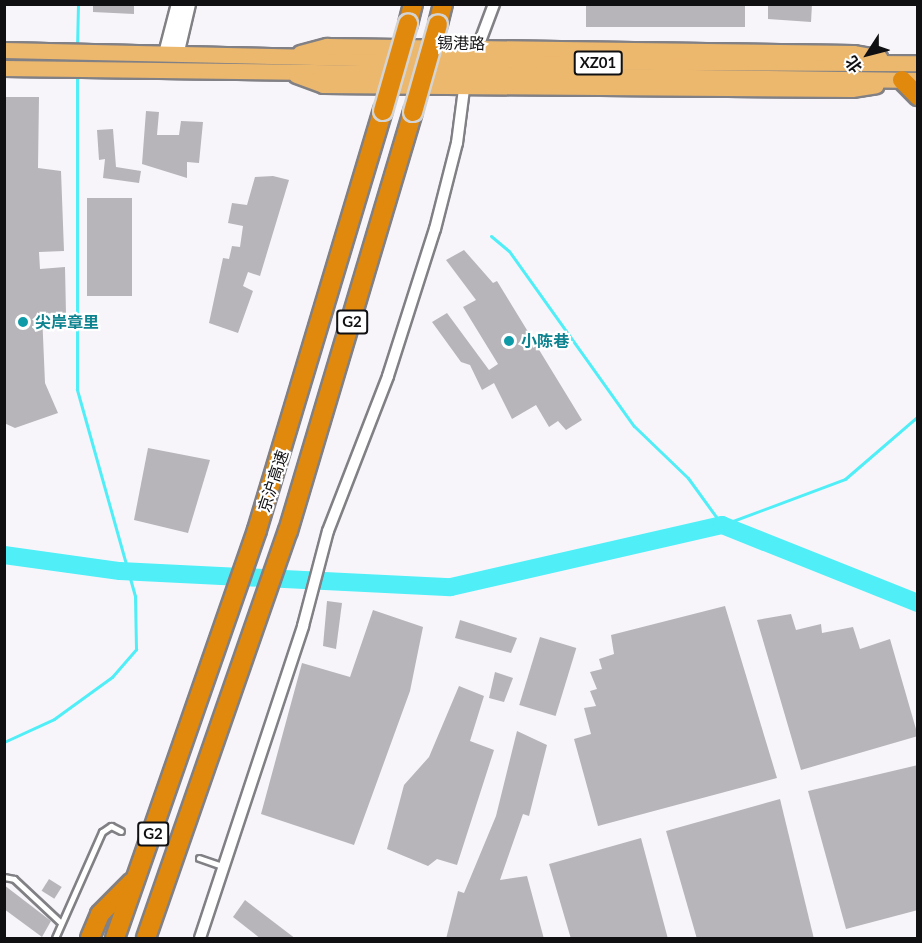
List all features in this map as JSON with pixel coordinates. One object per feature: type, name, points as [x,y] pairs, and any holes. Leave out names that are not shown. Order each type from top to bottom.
[{"type":"highway","name":"京沪高速","points":[[90,939],[100,914],[138,876],[229,615],[257,530],[413,4]]},
{"type":"highway","name":"京沪高速","points":[[146,939],[260,617],[288,531],[443,4]]},
{"type":"highway","points":[[910,71],[918,96]]},
{"type":"highway","points":[[115,939],[138,876]]},
{"type":"main road","points":[[4,50],[87,52],[172,50],[291,56],[327,46],[470,67],[852,89],[910,71]]},
{"type":"main road","points":[[4,68],[290,73],[323,85],[470,67],[853,53],[910,71]]},
{"type":"street","points":[[172,50],[178,4]]},
{"type":"street","points":[[172,50],[188,4]]},
{"type":"street","points":[[200,939],[310,597],[320,558],[435,229],[457,143],[470,67],[494,4]]},
{"type":"lane","points":[[52,939],[102,832],[111,826],[121,831]]},
{"type":"lane","points":[[199,858],[222,866]]},
{"type":"lane","points":[[4,877],[14,879],[61,921]]},
{"type":"building","points":[[93,4],[134,4],[134,14],[93,12]]},
{"type":"building","points":[[586,4],[745,4],[745,27],[586,27]]},
{"type":"building","points":[[768,4],[812,4],[811,22],[768,19]]},
{"type":"building","points":[[4,97],[39,97],[38,168],[61,171],[64,251],[39,252],[40,269],[65,267],[66,314],[42,313],[45,383],[58,413],[15,428],[4,423]]},
{"type":"building","points":[[146,111],[159,112],[157,135],[179,135],[181,121],[203,122],[199,163],[187,162],[187,178],[142,164]]},
{"type":"building","points":[[113,129],[116,167],[141,171],[139,183],[103,178],[105,159],[99,160],[97,130]]},
{"type":"building","points":[[273,176],[289,180],[260,276],[248,272],[243,286],[253,291],[238,333],[209,323],[223,258],[229,259],[232,246],[240,247],[243,226],[228,223],[232,203],[247,205],[255,177]]},
{"type":"building","points":[[87,198],[132,198],[132,296],[87,296]]},
{"type":"building","name":"小陈巷","points":[[464,250],[493,283],[497,281],[582,420],[566,430],[558,421],[549,427],[536,405],[512,419],[494,383],[482,390],[470,365],[461,362],[432,322],[447,313],[489,370],[498,364],[463,307],[476,300],[446,260]]},
{"type":"building","points":[[148,448],[210,460],[188,533],[134,520]]},
{"type":"building","points":[[327,601],[342,603],[336,649],[323,646]]},
{"type":"building","points":[[725,606],[777,778],[598,826],[574,739],[591,734],[584,708],[596,706],[590,691],[597,689],[590,672],[602,669],[599,659],[614,654],[611,635]]},
{"type":"building","points":[[373,610],[423,627],[410,691],[354,845],[261,814],[302,663],[350,677]]},
{"type":"building","points":[[791,614],[796,630],[821,624],[822,633],[853,627],[860,649],[890,639],[918,736],[801,770],[757,620]]},
{"type":"building","points":[[460,620],[517,638],[511,653],[455,638]]},
{"type":"building","points":[[540,637],[576,648],[556,716],[519,705]]},
{"type":"building","points":[[495,672],[513,678],[504,702],[489,698]]},
{"type":"building","points":[[459,686],[484,696],[470,741],[494,750],[457,865],[437,859],[428,866],[387,849],[404,785],[429,757]]},
{"type":"building","points":[[517,731],[547,745],[529,816],[523,814],[500,880],[527,876],[544,939],[446,939],[458,891],[464,893],[496,816]]},
{"type":"building","points":[[918,765],[918,910],[846,929],[808,791]]},
{"type":"building","points":[[780,799],[814,939],[697,939],[666,831]]},
{"type":"building","points":[[641,838],[668,939],[571,939],[549,864]]},
{"type":"building","points":[[49,879],[62,887],[54,899],[42,891]]},
{"type":"building","points":[[4,885],[51,921],[42,937],[4,909]]},
{"type":"building","points":[[245,900],[296,939],[261,939],[233,917]]},
{"type":"waterway","points":[[77,48],[78,4]]},
{"type":"waterway","points":[[4,742],[54,719],[112,677],[136,649],[135,596],[77,389],[77,72]]},
{"type":"waterway","points":[[491,236],[509,251],[634,426],[688,478],[722,525],[845,479],[918,416]]},
{"type":"waterway","points":[[4,555],[120,571],[451,587],[722,525],[918,603]]},
{"type":"place","name":"尖岸章里","points":[[23,322]]},
{"type":"place","name":"小陈巷","points":[[509,341]]}]
